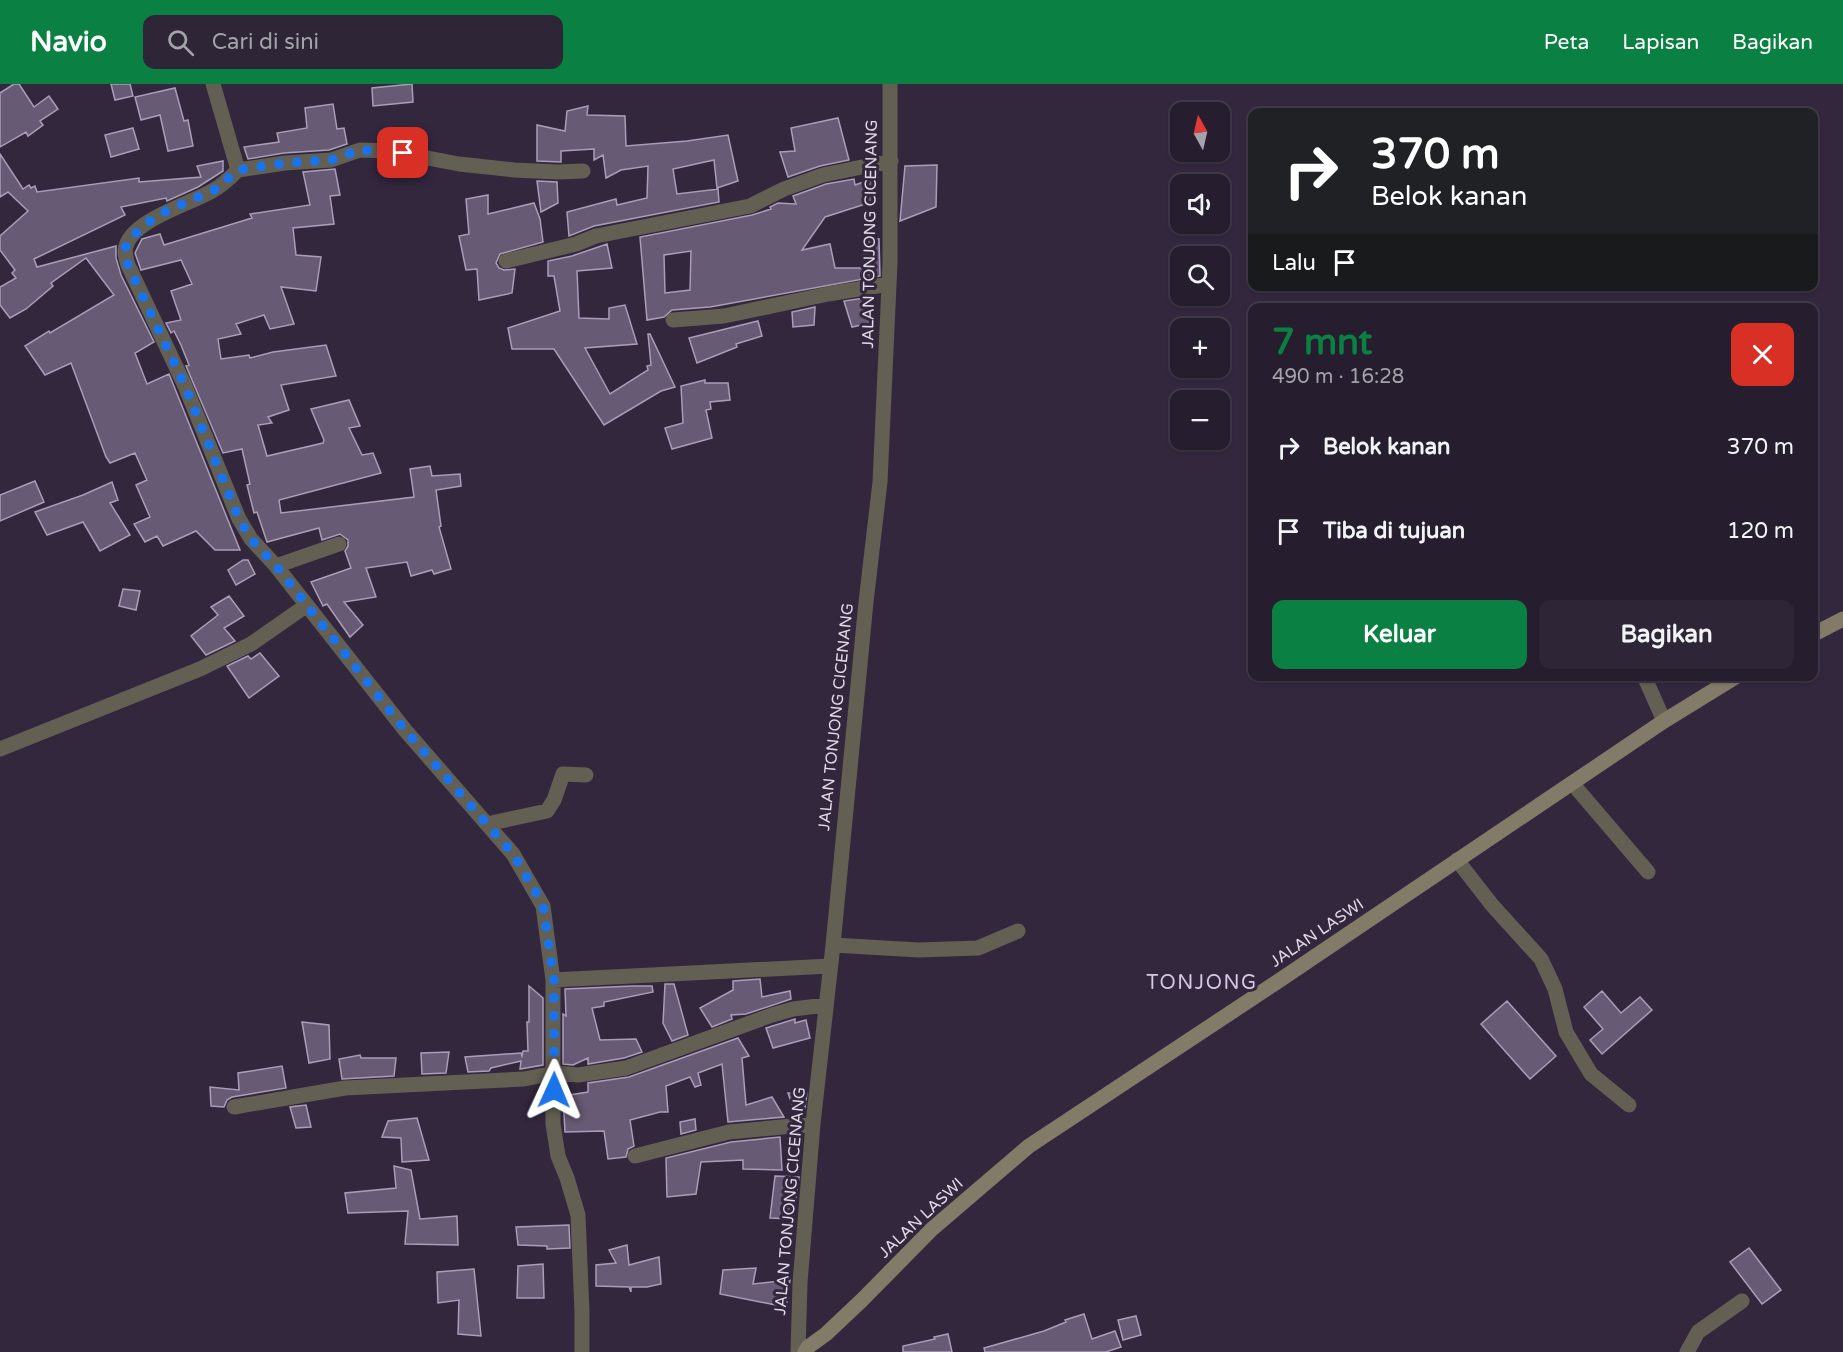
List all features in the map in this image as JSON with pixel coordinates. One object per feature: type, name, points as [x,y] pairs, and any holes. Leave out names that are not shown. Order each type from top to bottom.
[{"type":"main road","points":[[1818,632],[1843,619]]},
{"type":"main road","name":"JALAN LASWI","points":[[806,1352],[808,1347],[826,1334],[932,1229],[1029,1146],[1664,721],[1729,681]]},
{"type":"main road","points":[[824,1352],[826,1334]]},
{"type":"street","points":[[213,84],[238,170]]},
{"type":"street","name":"JALAN TONJONG CICENANG","points":[[798,1352],[800,1283],[813,1124],[880,482],[889,284],[890,84]]},
{"type":"street","points":[[582,1352],[578,1215],[558,1156],[553,1124],[554,980],[543,906],[513,854],[405,730],[276,566],[251,539],[239,519],[185,386],[128,265],[125,253],[130,238],[156,216],[214,190],[238,170],[285,163],[331,160],[360,150],[392,151],[459,164],[514,170],[583,171]]},
{"type":"street","points":[[506,261],[576,244],[596,236],[750,206],[784,189],[823,176],[891,161]]},
{"type":"street","points":[[674,320],[701,319],[889,284]]},
{"type":"street","points":[[276,566],[339,544]]},
{"type":"street","points":[[0,748],[200,669],[251,644],[307,605]]},
{"type":"street","points":[[1646,681],[1664,721]]},
{"type":"street","points":[[487,824],[547,811],[554,800],[563,774],[586,776]]},
{"type":"street","points":[[1572,783],[1648,872]]},
{"type":"street","points":[[1457,860],[1492,905],[1541,959],[1555,989],[1566,1032],[1591,1074],[1629,1105]]},
{"type":"street","points":[[833,945],[920,950],[978,948],[1018,931]]},
{"type":"street","points":[[554,980],[830,966]]},
{"type":"street","points":[[234,1107],[345,1088],[524,1078],[555,1073],[578,1075],[626,1068],[772,1015],[793,1009],[826,1005]]},
{"type":"street","points":[[635,1156],[729,1132],[813,1124]]},
{"type":"street","points":[[1687,1352],[1698,1332],[1742,1301]]},
{"type":"building","points":[[14,84],[19,84],[34,107],[49,96],[58,109],[40,121],[43,125],[28,136],[26,132],[0,147],[0,93]]},
{"type":"building","points":[[111,84],[130,84],[133,96],[115,100]]},
{"type":"building","points":[[412,84],[413,102],[373,106],[372,88]]},
{"type":"building","points":[[175,88],[184,121],[188,120],[193,146],[168,151],[160,115],[141,120],[135,97]]},
{"type":"building","points":[[333,104],[337,129],[344,128],[347,144],[329,150],[284,153],[248,159],[244,147],[279,142],[277,133],[307,128],[305,108]]},
{"type":"building","points":[[588,106],[587,115],[625,116],[626,146],[728,135],[738,181],[717,188],[714,160],[673,169],[677,194],[718,189],[719,202],[594,226],[569,236],[567,212],[616,199],[617,205],[647,198],[648,166],[621,170],[606,178],[603,155],[594,160],[594,149],[561,151],[561,162],[537,161],[537,125],[565,131],[567,111]]},
{"type":"building","points":[[838,118],[849,160],[820,166],[788,177],[780,152],[795,151],[791,128]]},
{"type":"building","points":[[133,128],[139,149],[111,157],[105,135]]},
{"type":"building","points":[[0,154],[23,189],[29,185],[31,188],[35,186],[37,192],[139,178],[139,182],[201,177],[197,166],[223,161],[223,171],[198,187],[167,201],[166,198],[121,207],[125,215],[34,259],[37,267],[116,246],[116,258],[121,275],[154,342],[135,353],[147,384],[169,374],[240,550],[215,550],[196,531],[163,546],[157,536],[145,542],[134,524],[150,517],[136,485],[147,480],[135,453],[110,463],[71,363],[45,375],[25,346],[114,295],[86,258],[51,283],[53,286],[26,309],[10,318],[0,305],[0,287],[16,278],[12,273],[15,270],[0,250],[0,236],[28,211],[8,192],[0,197]]},
{"type":"building","points":[[937,165],[936,207],[900,221],[905,166]]},
{"type":"building","points":[[335,169],[340,195],[330,196],[334,224],[293,228],[296,255],[321,257],[316,291],[281,287],[294,324],[270,329],[264,315],[236,324],[241,334],[218,339],[221,359],[249,355],[250,358],[273,352],[326,345],[336,376],[281,385],[289,410],[268,417],[272,423],[258,425],[267,456],[323,443],[324,440],[311,409],[349,400],[360,426],[349,428],[362,455],[373,453],[381,473],[279,500],[281,513],[414,497],[410,469],[430,466],[432,476],[460,474],[461,486],[436,490],[441,526],[439,527],[451,569],[434,574],[432,570],[411,576],[407,562],[366,568],[376,597],[344,602],[363,625],[350,637],[327,604],[323,606],[311,582],[351,568],[345,551],[348,540],[340,534],[322,540],[319,528],[267,542],[257,512],[254,513],[242,449],[223,453],[186,366],[189,365],[181,345],[174,331],[171,333],[166,323],[181,320],[171,291],[192,284],[181,260],[141,270],[135,253],[142,239],[160,234],[164,245],[252,218],[250,214],[310,205],[303,172]]},
{"type":"building","points":[[854,179],[855,185],[872,179],[875,201],[825,217],[802,250],[830,244],[835,268],[864,268],[864,238],[879,239],[880,276],[710,307],[672,310],[664,317],[647,320],[640,237],[752,215],[771,209],[770,207],[778,203],[796,204],[793,196],[826,184]],"holes":[[[691,251],[690,290],[665,293],[664,255]]]},
{"type":"building","points":[[537,181],[557,182],[558,203],[541,212]]},
{"type":"building","points":[[488,195],[488,214],[534,203],[540,219],[543,242],[500,254],[496,263],[499,268],[515,269],[512,293],[479,300],[477,269],[466,270],[459,236],[469,234],[466,199]]},
{"type":"building","points":[[607,244],[612,268],[577,271],[579,318],[609,319],[609,308],[625,305],[637,344],[585,348],[610,394],[648,370],[647,366],[651,365],[648,334],[650,334],[675,387],[661,391],[604,425],[554,349],[512,349],[508,328],[560,311],[554,276],[548,276],[548,261],[572,256]]},
{"type":"building","points":[[864,298],[875,322],[852,327],[844,301]]},
{"type":"building","points":[[815,307],[814,325],[793,327],[792,312]]},
{"type":"building","points":[[758,321],[762,336],[736,344],[737,347],[697,363],[689,338]]},
{"type":"building","points":[[705,380],[705,383],[728,383],[730,400],[710,402],[711,409],[706,410],[712,438],[672,449],[665,428],[683,423],[681,386]]},
{"type":"building","points":[[35,481],[44,502],[0,521],[0,495]]},
{"type":"building","points":[[112,482],[118,500],[110,503],[130,535],[100,551],[83,522],[47,535],[35,512]]},
{"type":"building","points":[[243,560],[248,560],[255,574],[236,585],[228,570]]},
{"type":"building","points":[[123,589],[140,591],[136,610],[119,606]]},
{"type":"building","points":[[229,596],[244,616],[224,628],[235,641],[206,655],[191,636],[218,615],[211,607]]},
{"type":"building","points":[[260,653],[279,676],[249,698],[227,666],[248,656],[251,659]]},
{"type":"building","points":[[760,979],[762,997],[790,991],[791,999],[746,1014],[731,1015],[732,1019],[712,1027],[700,1008],[733,990],[733,981]]},
{"type":"building","points":[[665,984],[674,984],[688,1035],[672,1041],[663,1023]]},
{"type":"building","points":[[529,986],[543,998],[543,1065],[520,1069],[521,1061],[491,1068],[489,1071],[468,1072],[465,1057],[521,1053],[522,1056],[523,1051],[528,1051]]},
{"type":"building","points":[[652,986],[653,992],[604,1002],[604,1006],[592,1008],[600,1040],[636,1039],[642,1052],[624,1058],[588,1064],[588,1058],[573,1065],[563,1064],[565,989]]},
{"type":"building","points":[[1602,991],[1621,1013],[1640,997],[1652,1010],[1602,1054],[1590,1040],[1603,1029],[1584,1007]]},
{"type":"building","points":[[1507,1001],[1556,1056],[1530,1079],[1481,1024]]},
{"type":"building","points":[[795,1019],[795,1023],[806,1020],[810,1038],[773,1048],[766,1028]]},
{"type":"building","points":[[302,1022],[329,1025],[330,1059],[309,1063]]},
{"type":"building","points":[[738,1038],[749,1056],[742,1058],[746,1105],[772,1097],[784,1117],[728,1122],[722,1064],[698,1073],[701,1085],[695,1087],[690,1077],[666,1086],[668,1112],[630,1120],[634,1146],[628,1149],[626,1157],[608,1159],[604,1131],[565,1132],[563,1096],[588,1092],[588,1083],[629,1077]]},
{"type":"building","points":[[449,1052],[446,1073],[422,1074],[421,1053]]},
{"type":"building","points":[[360,1055],[361,1058],[396,1058],[394,1076],[342,1079],[339,1059]]},
{"type":"building","points":[[282,1066],[286,1088],[232,1097],[227,1100],[224,1107],[211,1106],[210,1087],[239,1090],[238,1073]]},
{"type":"building","points":[[788,1093],[807,1093],[804,1115],[796,1116]]},
{"type":"building","points":[[306,1105],[311,1127],[296,1128],[290,1107]]},
{"type":"building","points":[[417,1118],[429,1160],[402,1162],[401,1138],[382,1137],[388,1121]]},
{"type":"building","points":[[695,1119],[696,1130],[681,1134],[680,1122]]},
{"type":"building","points":[[780,1137],[782,1170],[743,1169],[743,1160],[701,1162],[696,1194],[667,1197],[666,1158],[731,1142]]},
{"type":"building","points":[[394,1166],[411,1170],[420,1219],[457,1216],[458,1245],[405,1244],[408,1211],[348,1213],[345,1193],[396,1188]]},
{"type":"building","points":[[775,1176],[799,1177],[793,1219],[770,1218]]},
{"type":"building","points":[[569,1225],[570,1248],[547,1249],[547,1246],[518,1245],[516,1227]]},
{"type":"building","points":[[627,1245],[629,1265],[659,1257],[661,1284],[631,1287],[631,1292],[629,1287],[596,1286],[596,1265],[616,1263],[609,1250]]},
{"type":"building","points":[[1749,1248],[1781,1290],[1762,1304],[1730,1262]]},
{"type":"building","points":[[543,1264],[544,1298],[517,1298],[518,1266]]},
{"type":"building","points":[[756,1268],[753,1284],[790,1280],[786,1307],[720,1294],[723,1270]]},
{"type":"building","points":[[474,1269],[481,1336],[458,1334],[459,1300],[438,1303],[437,1272]]},
{"type":"building","points":[[1084,1314],[1092,1339],[1115,1331],[1121,1347],[1106,1352],[985,1352],[984,1348],[1044,1331],[1066,1322],[1065,1320]]},
{"type":"building","points":[[1136,1316],[1141,1335],[1123,1340],[1118,1320]]},
{"type":"building","points":[[948,1334],[952,1352],[903,1352],[903,1346]]},
{"type":"district","name":"TONJONG","points":[[1202,983]]},
{"type":"route","points":[[403,153],[360,150],[331,160],[285,163],[238,170],[228,180],[198,199],[156,216],[130,238],[125,253],[128,265],[185,386],[239,519],[251,539],[276,566],[448,782],[513,854],[537,894],[543,906],[554,980],[554,1090]]}]
